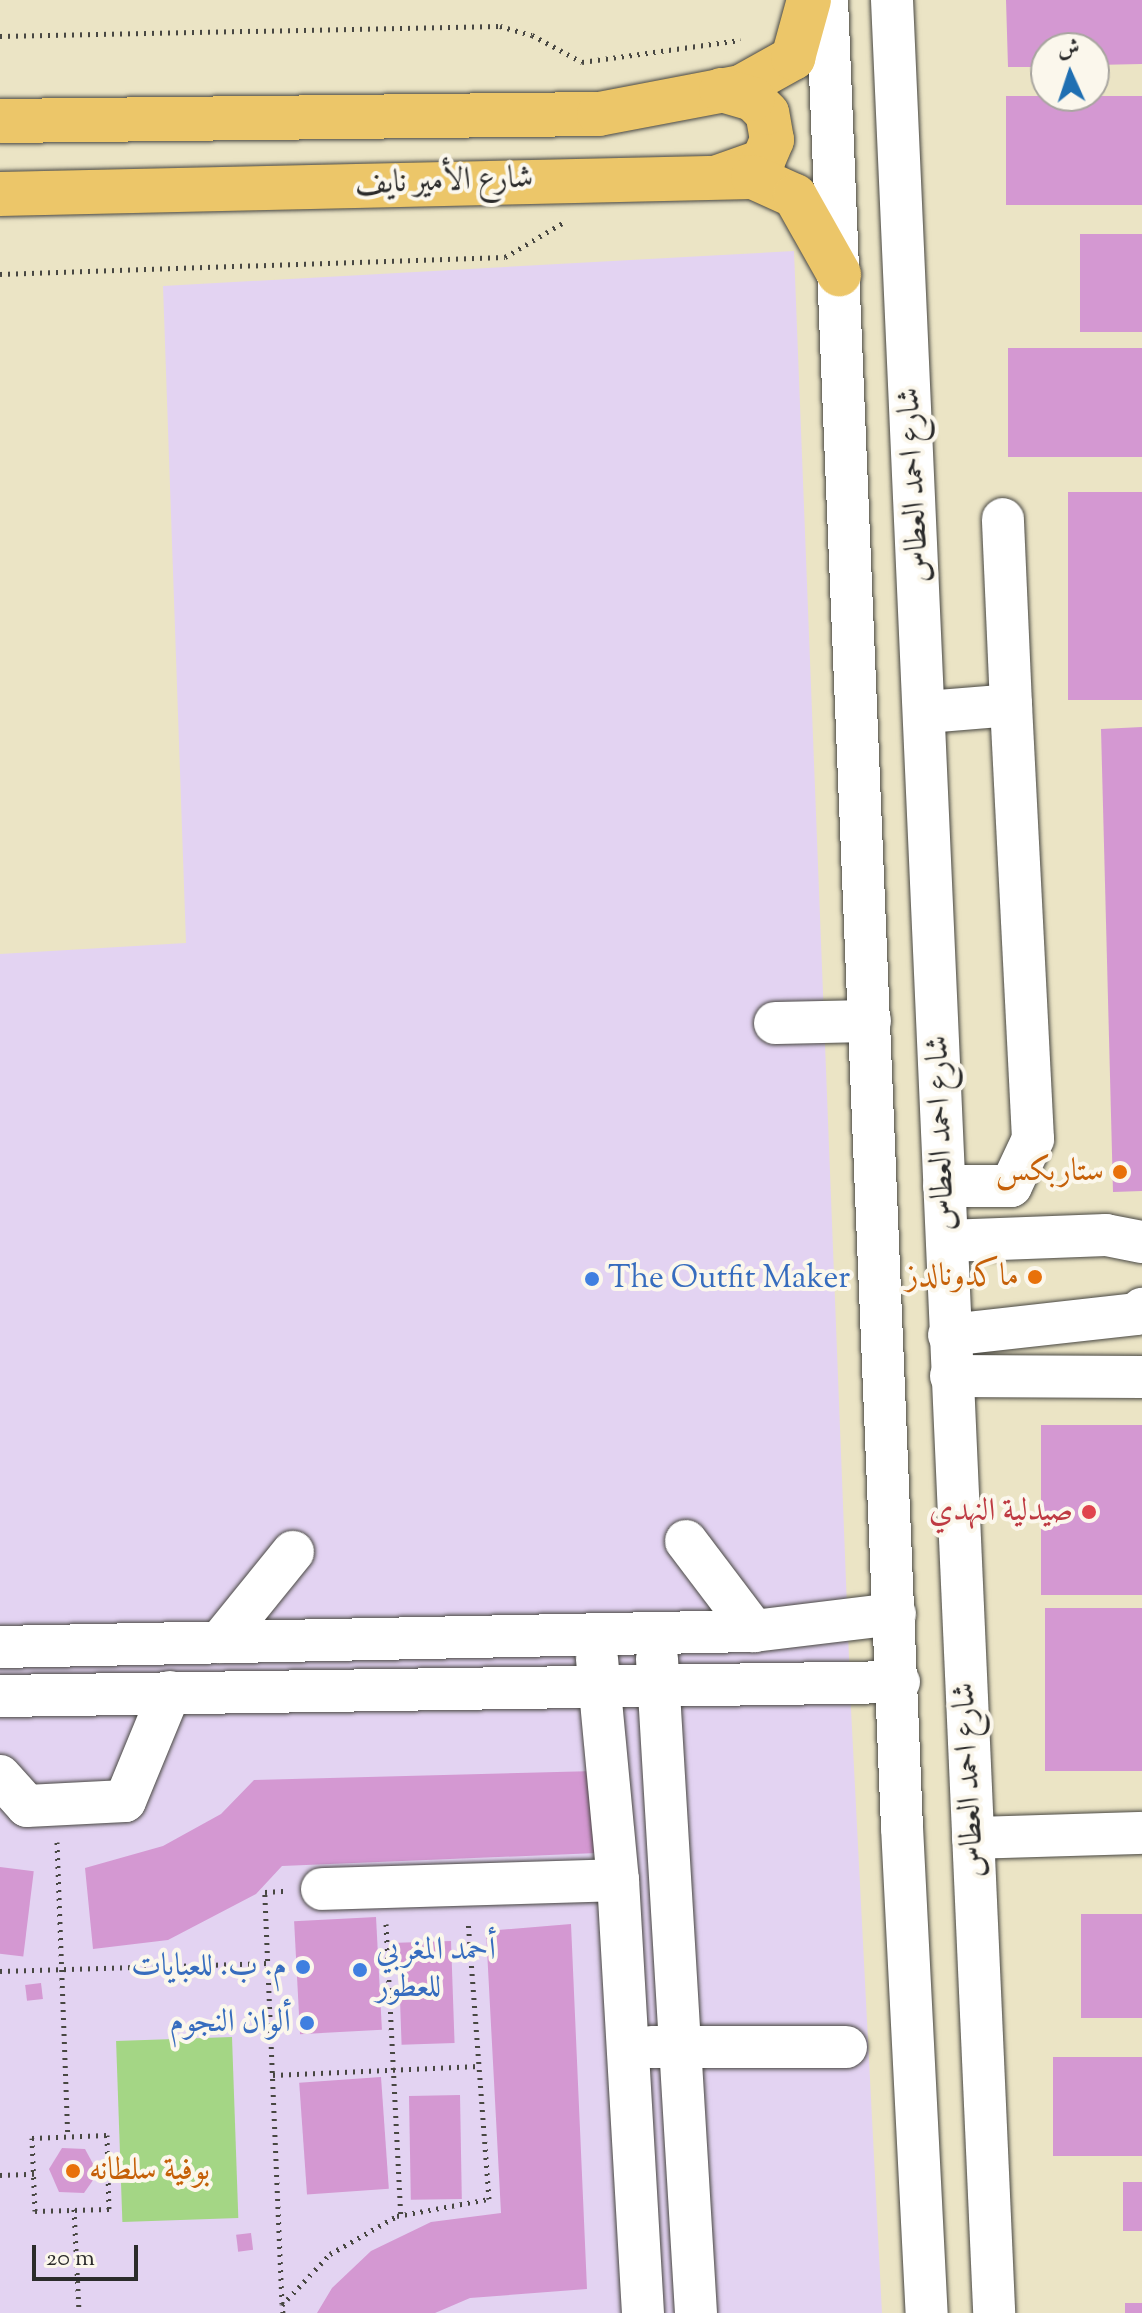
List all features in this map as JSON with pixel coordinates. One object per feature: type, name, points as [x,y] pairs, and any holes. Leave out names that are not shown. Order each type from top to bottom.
[{"type":"main road","name":"شارع الأمير نايف","points":[[0,121],[599,114],[741,87],[793,58],[809,0]]},
{"type":"main road","points":[[718,177],[763,161],[772,140],[767,113],[753,99],[721,90]]},
{"type":"main road","name":"شارع الأمير نايف","points":[[0,194],[753,177],[795,196],[839,274]]},
{"type":"street","name":"شارع احمد العطاس","points":[[827,0],[927,2313]]},
{"type":"street","name":"شارع احمد العطاس","points":[[892,0],[926,712],[950,1356],[994,2313]]},
{"type":"street","points":[[944,1186],[1011,1186],[1033,1139],[1003,519]]},
{"type":"street","points":[[926,712],[1011,705]]},
{"type":"street","points":[[775,1023],[870,1021]]},
{"type":"street","points":[[947,1241],[1106,1235],[1142,1242]]},
{"type":"street","points":[[950,1356],[1136,1314],[1142,1309]]},
{"type":"street","points":[[950,1356],[1142,1377]]},
{"type":"street","points":[[686,1541],[754,1631]]},
{"type":"street","points":[[220,1642],[293,1552]]},
{"type":"street","points":[[0,1647],[754,1631],[895,1614]]},
{"type":"street","points":[[654,1633],[696,2313]]},
{"type":"street","points":[[595,1634],[618,1880],[643,2313]]},
{"type":"street","points":[[0,1696],[899,1682]]},
{"type":"street","points":[[0,1776],[27,1806],[125,1801],[170,1692]]},
{"type":"street","points":[[973,1838],[1142,1833]]},
{"type":"street","points":[[322,1889],[618,1880]]},
{"type":"street","points":[[628,2050],[680,2043],[846,2047]]},
{"type":"path","points":[[0,36],[500,26],[532,35],[582,65],[747,39]]},
{"type":"path","points":[[0,274],[505,257],[574,216]]},
{"type":"path","points":[[56,1804],[68,2137]]},
{"type":"path","points":[[282,2305],[330,2254],[401,2216],[489,2199],[466,1884]]},
{"type":"path","points":[[384,1887],[401,2216]]},
{"type":"path","points":[[283,2313],[265,1892],[322,1889]]},
{"type":"path","points":[[0,1971],[268,1963]]},
{"type":"path","points":[[273,2075],[479,2066]]},
{"type":"path","points":[[107,2135],[109,2209],[35,2211],[34,2174],[32,2138],[107,2135]]},
{"type":"path","points":[[0,2175],[34,2174]]},
{"type":"path","points":[[74,2209],[79,2313]]},
{"type":"shaded area","points":[[794,251],[851,1709],[882,2313],[0,2313],[0,954],[186,943],[163,286]]},
{"type":"green space","points":[[232,2037],[238,2218],[122,2222],[116,2041]]},
{"type":"building","points":[[1006,0],[1142,0],[1142,64],[1110,65],[1110,32],[1030,32],[1030,67],[1008,67]]},
{"type":"building","points":[[1006,96],[1030,96],[1030,112],[1110,112],[1110,96],[1142,96],[1142,205],[1006,205]]},
{"type":"building","points":[[1080,234],[1142,234],[1142,332],[1080,332]]},
{"type":"building","points":[[1008,348],[1142,348],[1142,457],[1008,457]]},
{"type":"building","points":[[1068,492],[1142,492],[1142,700],[1068,700]]},
{"type":"building","points":[[1142,727],[1142,1191],[1113,1192],[1101,729]]},
{"type":"building","points":[[1041,1425],[1142,1425],[1142,1595],[1041,1595]]},
{"type":"building","points":[[1045,1608],[1142,1608],[1142,1771],[1045,1771]]},
{"type":"building","points":[[596,1771],[597,1853],[282,1866],[256,1894],[168,1940],[93,1949],[85,1868],[163,1846],[221,1814],[254,1780]]},
{"type":"building","points":[[0,1867],[34,1871],[23,1957],[0,1954]]},
{"type":"building","points":[[1081,1914],[1142,1914],[1142,2018],[1081,2018]]},
{"type":"building","points":[[376,1917],[382,2030],[300,2034],[294,1921]]},
{"type":"building","points":[[571,1924],[587,2289],[470,2298],[435,2313],[317,2313],[332,2288],[371,2251],[431,2222],[501,2213],[486,1931]]},
{"type":"building","points":[[451,1941],[455,2043],[402,2045],[398,1943]]},
{"type":"building","points":[[41,1983],[43,1999],[27,2001],[25,1985]]},
{"type":"building","points":[[1053,2057],[1142,2057],[1142,2156],[1053,2156]]},
{"type":"building","points":[[381,2077],[389,2189],[307,2194],[299,2083]]},
{"type":"building","points":[[460,2095],[462,2199],[411,2200],[409,2096]]},
{"type":"building","name":"بوفية سلطانه","points":[[62,2148],[85,2149],[98,2173],[84,2193],[59,2192],[49,2169]]},
{"type":"building","points":[[1123,2182],[1142,2182],[1142,2231],[1123,2231]]},
{"type":"building","points":[[251,2233],[253,2250],[238,2252],[236,2235]]},
{"type":"building","points":[[1125,2303],[1142,2303],[1142,2313],[1125,2313]]},
{"type":"place","name":"ستاربكس","points":[[1120,1172]]},
{"type":"place","name":"ماكدونالدز","points":[[1035,1277]]},
{"type":"place","name":"The Outfit Maker","points":[[592,1279]]},
{"type":"place","name":"صيدلية النهدي","points":[[1089,1512]]},
{"type":"place","name":"م. ب. للعبايات","points":[[303,1967]]},
{"type":"place","name":"أحمد المغربي للعطور","points":[[360,1970]]},
{"type":"place","name":"ألوان النجوم","points":[[307,2023]]},
{"type":"place","name":"بوفية سلطانه","points":[[73,2171]]}]
